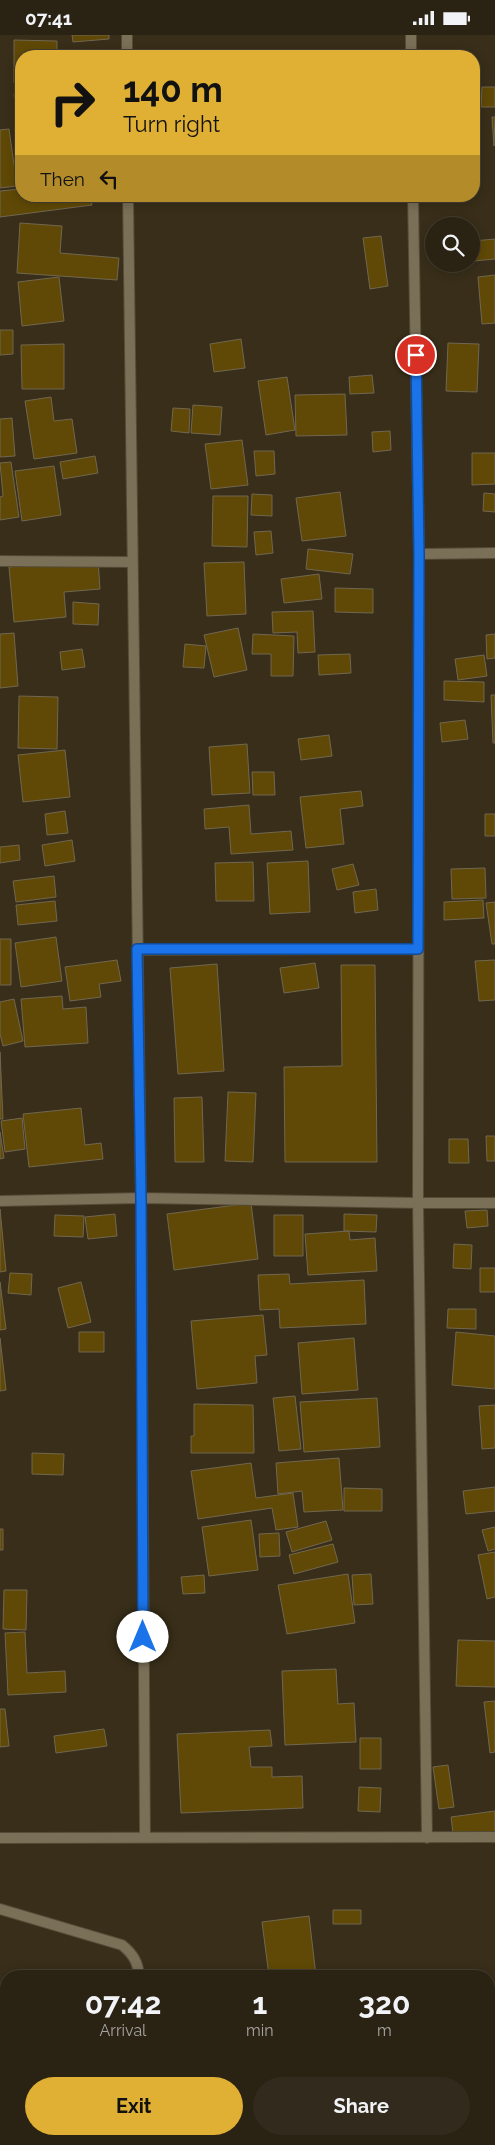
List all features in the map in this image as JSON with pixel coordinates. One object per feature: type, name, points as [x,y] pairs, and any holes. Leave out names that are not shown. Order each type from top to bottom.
[{"type":"street","points":[[127,35],[127,50]]},
{"type":"street","points":[[411,35],[411,50]]},
{"type":"street","points":[[128,202],[141,1198],[145,1837]]},
{"type":"street","points":[[413,202],[419,554],[418,1203],[426,1838]]},
{"type":"street","points":[[419,554],[495,553]]},
{"type":"street","points":[[0,561],[132,563]]},
{"type":"street","points":[[137,949],[418,949]]},
{"type":"street","points":[[0,1201],[141,1198],[495,1203]]},
{"type":"street","points":[[0,1839],[495,1837]]},
{"type":"street","points":[[0,1909],[122,1945],[133,1954],[138,1970]]},
{"type":"building","points":[[72,35],[109,35],[109,39],[73,42]]},
{"type":"building","points":[[14,40],[57,41],[57,50],[15,50],[14,83]]},
{"type":"building","points":[[482,87],[495,87],[495,107],[481,107]]},
{"type":"building","points":[[492,117],[495,117],[494,146]]},
{"type":"building","points":[[9,129],[15,172],[15,186],[0,188],[0,130]]},
{"type":"building","points":[[15,190],[15,202],[91,202],[92,205],[0,217],[0,191]]},
{"type":"building","points":[[20,223],[62,226],[60,253],[119,258],[117,280],[17,273]]},
{"type":"building","points":[[381,236],[388,286],[370,289],[363,238]]},
{"type":"building","points":[[495,239],[495,259],[480,260],[480,240]]},
{"type":"building","points":[[495,275],[495,323],[482,324],[478,277]]},
{"type":"building","points":[[59,277],[64,321],[22,326],[18,282]]},
{"type":"building","points":[[0,330],[13,330],[13,354],[0,355]]},
{"type":"building","points":[[241,339],[245,368],[214,372],[210,344]]},
{"type":"building","points":[[448,343],[479,344],[477,392],[446,391]]},
{"type":"building","points":[[64,344],[64,389],[22,389],[21,345]]},
{"type":"building","points":[[372,375],[374,393],[350,394],[349,377]]},
{"type":"building","points":[[287,377],[295,430],[266,435],[258,381]]},
{"type":"building","points":[[345,394],[347,435],[296,436],[295,395]]},
{"type":"building","points":[[51,397],[54,421],[72,419],[77,453],[34,459],[25,401]]},
{"type":"building","points":[[193,405],[222,407],[220,435],[191,433]]},
{"type":"building","points":[[173,408],[190,409],[189,433],[171,431]]},
{"type":"building","points":[[12,418],[15,456],[0,457],[0,419]]},
{"type":"building","points":[[390,431],[391,450],[373,452],[372,432]]},
{"type":"building","points":[[242,440],[248,485],[211,489],[205,444]]},
{"type":"building","points":[[254,451],[274,451],[275,474],[256,476]]},
{"type":"building","points":[[472,453],[495,453],[495,484],[472,485]]},
{"type":"building","points":[[95,456],[98,473],[63,479],[60,462]]},
{"type":"building","points":[[11,462],[19,517],[0,520],[0,497],[3,496],[0,463]]},
{"type":"building","points":[[54,466],[61,515],[22,521],[15,471]]},
{"type":"building","points":[[340,492],[346,536],[302,541],[296,498]]},
{"type":"building","points":[[484,493],[495,494],[495,512],[483,511]]},
{"type":"building","points":[[252,494],[272,495],[272,516],[251,515]]},
{"type":"building","points":[[213,496],[248,496],[247,547],[212,546]]},
{"type":"building","points":[[271,531],[273,553],[256,555],[254,532]]},
{"type":"building","points":[[308,549],[353,554],[350,574],[306,569]]},
{"type":"building","points":[[98,559],[100,589],[64,592],[66,617],[14,622],[9,567]]},
{"type":"building","points":[[244,562],[246,614],[207,616],[204,563]]},
{"type":"building","points":[[319,574],[322,599],[284,603],[281,579]]},
{"type":"building","points":[[335,588],[373,589],[373,613],[335,612]]},
{"type":"building","points":[[73,602],[99,604],[98,625],[73,624]]},
{"type":"building","points":[[313,611],[315,652],[298,653],[297,632],[273,633],[272,612]]},
{"type":"building","points":[[238,628],[247,670],[214,677],[204,635]]},
{"type":"building","points":[[14,633],[18,686],[0,688],[0,634]]},
{"type":"building","points":[[253,634],[294,636],[293,676],[271,676],[271,654],[252,654]]},
{"type":"building","points":[[495,634],[495,658],[487,659],[486,635]]},
{"type":"building","points":[[185,644],[206,646],[204,668],[183,667]]},
{"type":"building","points":[[82,649],[85,667],[62,670],[60,652]]},
{"type":"building","points":[[350,654],[351,673],[319,675],[318,655]]},
{"type":"building","points":[[484,655],[487,676],[458,680],[455,659]]},
{"type":"building","points":[[444,681],[484,682],[484,702],[444,700]]},
{"type":"building","points":[[491,695],[495,695],[495,743],[493,743]]},
{"type":"building","points":[[19,696],[58,697],[57,749],[18,748]]},
{"type":"building","points":[[465,720],[468,739],[442,742],[440,723]]},
{"type":"building","points":[[329,735],[332,756],[301,760],[298,739]]},
{"type":"building","points":[[247,744],[250,793],[212,795],[209,747]]},
{"type":"building","points":[[65,750],[70,797],[23,802],[18,755]]},
{"type":"building","points":[[252,772],[274,772],[275,795],[253,795]]},
{"type":"building","points":[[361,791],[363,806],[340,809],[344,844],[306,848],[300,797]]},
{"type":"building","points":[[249,805],[251,834],[291,831],[293,850],[231,854],[229,827],[205,829],[204,809]]},
{"type":"building","points":[[65,811],[68,833],[47,835],[45,814]]},
{"type":"building","points":[[485,814],[495,814],[495,836],[485,836]]},
{"type":"building","points":[[72,840],[75,861],[45,866],[42,845]]},
{"type":"building","points":[[19,845],[20,860],[0,863],[0,847]]},
{"type":"building","points":[[308,861],[310,912],[270,914],[267,863]]},
{"type":"building","points":[[253,862],[254,901],[216,901],[215,863]]},
{"type":"building","points":[[353,864],[359,885],[337,890],[332,869]]},
{"type":"building","points":[[485,868],[486,898],[452,899],[451,869]]},
{"type":"building","points":[[54,876],[56,897],[16,902],[13,881]]},
{"type":"building","points":[[376,889],[378,910],[355,913],[353,892]]},
{"type":"building","points":[[483,900],[484,918],[444,920],[444,902]]},
{"type":"building","points":[[55,901],[57,921],[18,925],[16,905]]},
{"type":"building","points":[[495,902],[495,944],[492,944],[486,903]]},
{"type":"building","points":[[56,937],[62,981],[21,987],[15,943]]},
{"type":"building","points":[[0,939],[11,939],[11,985],[0,985]]},
{"type":"building","points":[[117,960],[121,981],[99,984],[101,997],[70,1001],[65,967]]},
{"type":"building","points":[[495,960],[495,1000],[479,1001],[475,961]]},
{"type":"building","points":[[315,963],[319,988],[284,993],[280,968]]},
{"type":"building","points":[[217,964],[224,1071],[178,1074],[170,968]]},
{"type":"building","points":[[341,965],[375,965],[377,1162],[285,1162],[284,1067],[342,1066]]},
{"type":"building","points":[[62,996],[63,1009],[86,1007],[88,1043],[25,1047],[21,999]]},
{"type":"building","points":[[14,999],[23,1041],[3,1046],[0,1034],[0,1002]]},
{"type":"building","points":[[0,1052],[3,1119],[0,1119]]},
{"type":"building","points":[[228,1092],[256,1093],[253,1162],[225,1161]]},
{"type":"building","points":[[202,1097],[204,1162],[175,1162],[174,1098]]},
{"type":"building","points":[[81,1108],[85,1145],[101,1143],[103,1159],[29,1167],[23,1114]]},
{"type":"building","points":[[22,1118],[25,1149],[5,1152],[1,1121]]},
{"type":"building","points":[[0,1132],[4,1158],[0,1159]]},
{"type":"building","points":[[486,1136],[495,1136],[495,1161],[487,1161]]},
{"type":"building","points":[[449,1139],[468,1139],[469,1163],[449,1163]]},
{"type":"building","points":[[251,1203],[258,1259],[174,1270],[167,1214]]},
{"type":"building","points":[[0,1209],[6,1271],[0,1272]]},
{"type":"building","points":[[487,1210],[488,1226],[467,1228],[465,1211]]},
{"type":"building","points":[[115,1214],[117,1236],[88,1239],[85,1217]]},
{"type":"building","points":[[344,1214],[377,1215],[376,1232],[344,1231]]},
{"type":"building","points":[[55,1215],[84,1216],[83,1237],[54,1236]]},
{"type":"building","points":[[274,1215],[303,1215],[303,1256],[274,1256]]},
{"type":"building","points":[[349,1231],[350,1240],[375,1238],[377,1271],[308,1275],[305,1234]]},
{"type":"building","points":[[454,1244],[472,1245],[471,1269],[453,1268]]},
{"type":"building","points":[[480,1268],[495,1268],[495,1292],[480,1292]]},
{"type":"building","points":[[10,1273],[32,1274],[31,1295],[8,1293]]},
{"type":"building","points":[[289,1274],[290,1284],[364,1280],[366,1324],[280,1328],[279,1309],[260,1310],[258,1275]]},
{"type":"building","points":[[0,1282],[6,1329],[0,1330]]},
{"type":"building","points":[[81,1282],[91,1322],[68,1328],[58,1288]]},
{"type":"building","points":[[448,1309],[476,1309],[476,1329],[447,1328]]},
{"type":"building","points":[[263,1315],[267,1355],[255,1356],[257,1383],[197,1389],[191,1321]]},
{"type":"building","points":[[79,1332],[104,1332],[104,1352],[79,1352]]},
{"type":"building","points":[[456,1332],[495,1336],[495,1389],[452,1385]]},
{"type":"building","points":[[0,1338],[6,1390],[0,1391]]},
{"type":"building","points":[[354,1338],[358,1390],[302,1394],[298,1343]]},
{"type":"building","points":[[295,1396],[301,1449],[279,1451],[273,1398]]},
{"type":"building","points":[[377,1398],[380,1447],[304,1452],[300,1402]]},
{"type":"building","points":[[194,1404],[253,1405],[254,1453],[191,1453],[191,1436],[194,1436]]},
{"type":"building","points":[[495,1405],[495,1448],[482,1449],[479,1406]]},
{"type":"building","points":[[32,1453],[64,1454],[63,1475],[32,1474]]},
{"type":"building","points":[[339,1458],[343,1510],[304,1512],[302,1491],[278,1494],[276,1463]]},
{"type":"building","points":[[251,1463],[256,1498],[293,1493],[298,1527],[276,1530],[272,1508],[198,1519],[191,1471]]},
{"type":"building","points":[[495,1487],[495,1511],[466,1514],[463,1491]]},
{"type":"building","points":[[344,1488],[382,1489],[382,1511],[344,1511]]},
{"type":"building","points":[[251,1520],[258,1570],[209,1576],[202,1527]]},
{"type":"building","points":[[326,1521],[332,1540],[292,1552],[286,1532]]},
{"type":"building","points":[[495,1527],[495,1549],[488,1551],[482,1530]]},
{"type":"building","points":[[0,1529],[3,1529],[3,1550],[0,1550]]},
{"type":"building","points":[[279,1533],[280,1556],[260,1557],[259,1534]]},
{"type":"building","points":[[333,1544],[338,1562],[294,1574],[289,1555]]},
{"type":"building","points":[[495,1552],[495,1597],[487,1599],[478,1555]]},
{"type":"building","points":[[348,1574],[355,1623],[287,1634],[278,1585]]},
{"type":"building","points":[[371,1574],[373,1604],[354,1605],[352,1575]]},
{"type":"building","points":[[204,1575],[205,1593],[183,1594],[181,1577]]},
{"type":"building","points":[[4,1590],[27,1590],[26,1630],[3,1629]]},
{"type":"building","points":[[25,1632],[27,1673],[65,1671],[66,1692],[8,1695],[5,1633]]},
{"type":"building","points":[[458,1640],[495,1641],[495,1687],[456,1686]]},
{"type":"building","points":[[336,1669],[338,1704],[354,1703],[356,1742],[285,1745],[282,1671]]},
{"type":"building","points":[[495,1701],[495,1752],[490,1753],[484,1702]]},
{"type":"building","points":[[0,1709],[5,1709],[9,1746],[0,1747]]},
{"type":"building","points":[[104,1729],[107,1746],[56,1753],[54,1736]]},
{"type":"building","points":[[270,1730],[272,1746],[249,1747],[251,1767],[272,1767],[272,1777],[302,1776],[303,1808],[181,1813],[177,1734]]},
{"type":"building","points":[[360,1738],[381,1738],[381,1769],[360,1769]]},
{"type":"building","points":[[448,1765],[454,1807],[439,1809],[433,1767]]},
{"type":"building","points":[[359,1787],[381,1788],[380,1812],[358,1811]]},
{"type":"building","points":[[495,1811],[495,1836],[454,1841],[451,1817]]},
{"type":"building","points":[[333,1910],[361,1910],[361,1924],[333,1924]]},
{"type":"building","points":[[309,1916],[315,1970],[268,1970],[262,1922]]},
{"type":"route","points":[[143,1637],[141,1198],[137,949],[418,949],[419,554],[416,355]]}]
